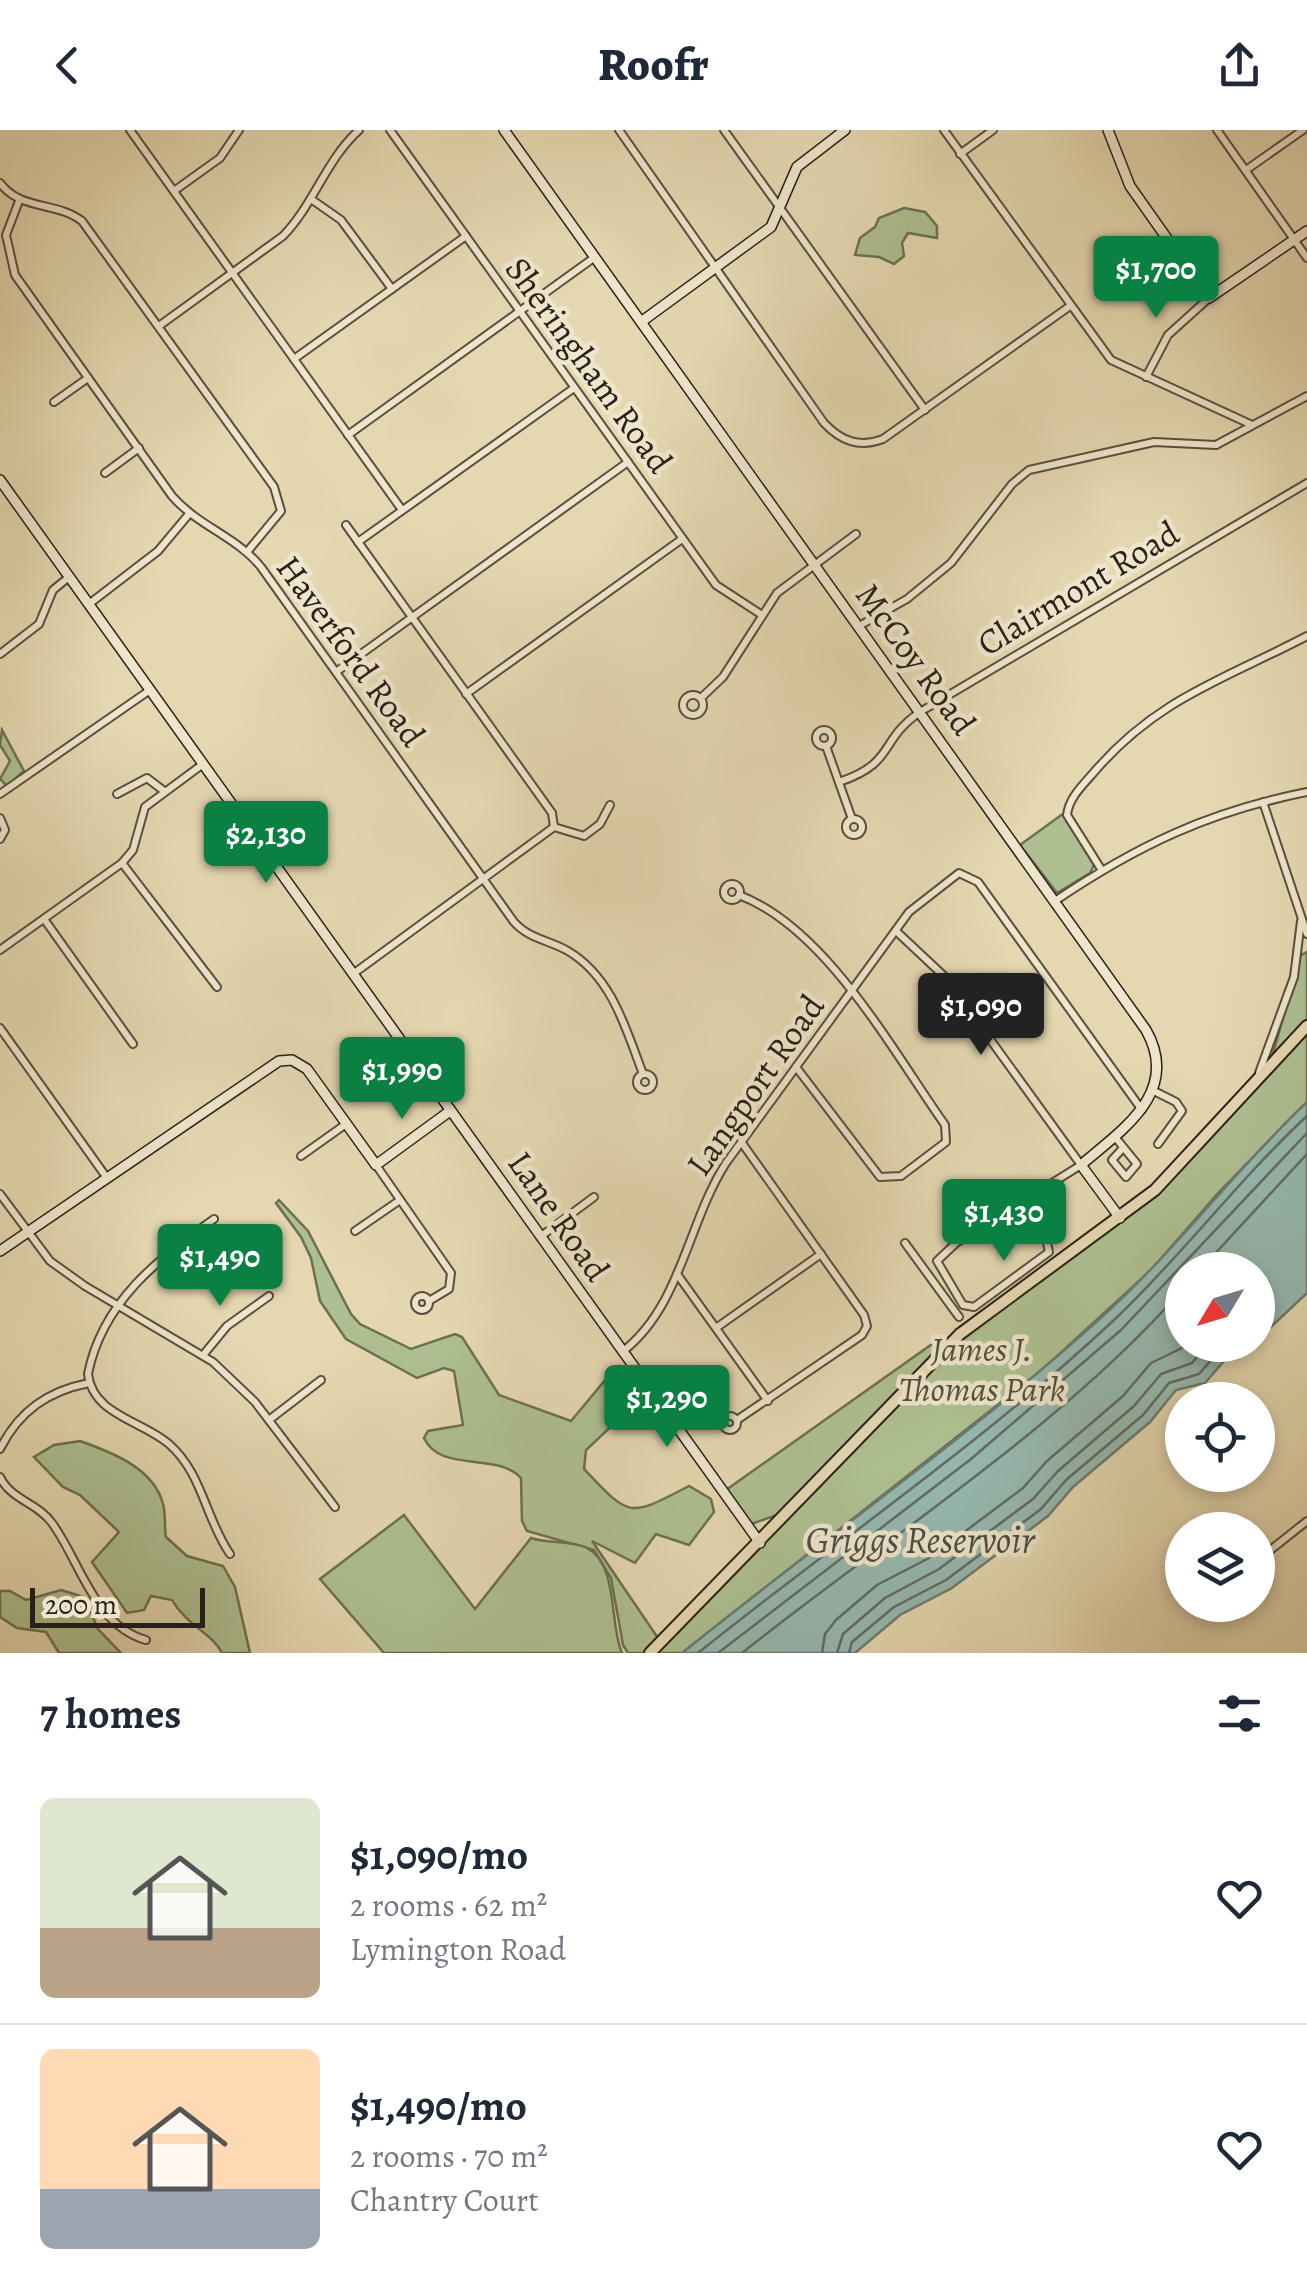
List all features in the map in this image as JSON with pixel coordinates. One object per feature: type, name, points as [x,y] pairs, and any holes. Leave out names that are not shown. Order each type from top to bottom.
[{"type":"main road","points":[[650,1653],[960,1334],[1120,1218],[1172,1174],[1307,1026]]},
{"type":"street","points":[[130,130],[402,510]]},
{"type":"street","points":[[174,191],[220,158],[239,130]]},
{"type":"street","points":[[159,326],[284,236],[332,162],[359,130]]},
{"type":"street","name":"Sheringham Road","points":[[390,130],[682,539],[724,593],[762,615]]},
{"type":"street","name":"McCoy Road","points":[[504,130],[1150,1038],[1157,1068],[1154,1091]]},
{"type":"street","points":[[619,130],[824,423],[838,436],[856,442],[884,438],[1070,306]]},
{"type":"street","points":[[724,130],[924,410]]},
{"type":"street","points":[[944,130],[1110,360],[1250,424]]},
{"type":"street","points":[[960,154],[993,130]]},
{"type":"street","points":[[1108,130],[1130,186],[1210,298]]},
{"type":"street","points":[[1217,130],[1307,258]]},
{"type":"street","points":[[1246,170],[1302,130]]},
{"type":"street","points":[[640,322],[771,228],[784,189],[797,167],[839,132]]},
{"type":"street","points":[[0,183],[19,201],[60,209],[82,221],[280,496],[279,515],[247,552]]},
{"type":"street","points":[[311,199],[341,220],[392,289]]},
{"type":"street","name":"Haverford Road","points":[[19,201],[8,223],[3,251],[88,378],[189,514],[247,552],[527,934],[568,951],[600,978],[614,1000],[643,1074]]},
{"type":"street","points":[[1146,378],[1168,335],[1210,298],[1307,231]]},
{"type":"street","points":[[294,359],[466,236]]},
{"type":"street","points":[[348,435],[595,257]]},
{"type":"street","points":[[54,402],[88,378]]},
{"type":"street","points":[[358,542],[574,388]]},
{"type":"street","points":[[858,626],[942,571],[1013,483],[1029,470],[1154,442],[1216,445],[1307,396]]},
{"type":"street","points":[[105,473],[140,448]]},
{"type":"street","points":[[336,672],[628,462]]},
{"type":"street","name":"Clairmont Road","points":[[838,782],[878,764],[896,731],[920,712],[1307,483]]},
{"type":"street","name":"Lane Road","points":[[2,486],[760,1543]]},
{"type":"street","points":[[88,604],[158,551],[189,514]]},
{"type":"street","points":[[346,525],[552,813],[554,828]]},
{"type":"street","points":[[701,698],[722,677],[777,592],[856,534]]},
{"type":"street","points":[[466,694],[682,539]]},
{"type":"street","points":[[0,654],[39,624],[53,590],[69,577]]},
{"type":"street","points":[[1101,869],[1066,815],[1073,798],[1107,758],[1165,706],[1307,636]]},
{"type":"street","points":[[0,794],[150,690]]},
{"type":"street","points":[[826,746],[852,819]]},
{"type":"street","points":[[0,950],[122,863],[133,850],[145,807],[203,764]]},
{"type":"street","points":[[117,794],[150,778],[164,791]]},
{"type":"street","points":[[1055,901],[1101,869],[1178,830],[1307,792]]},
{"type":"street","points":[[1263,802],[1307,934]]},
{"type":"street","points":[[554,828],[584,836],[600,824],[610,805]]},
{"type":"street","points":[[0,818],[5,830],[0,839]]},
{"type":"street","points":[[352,974],[554,828]]},
{"type":"street","points":[[122,863],[218,987]]},
{"type":"street","name":"Langport Road","points":[[622,1352],[656,1319],[713,1183],[896,932],[927,895],[952,876],[966,874],[978,882],[1143,1111]]},
{"type":"street","points":[[739,895],[798,929],[946,1124],[945,1143],[901,1176],[884,1178],[870,1170],[796,1068]]},
{"type":"street","points":[[44,919],[133,1044]]},
{"type":"street","points":[[1255,1083],[1303,951],[1301,921]]},
{"type":"street","points":[[896,932],[945,977],[1120,1218]]},
{"type":"street","points":[[0,1028],[108,1179]]},
{"type":"street","points":[[0,1251],[270,1066],[286,1060],[297,1062],[346,1124],[449,1268],[451,1284],[441,1296],[429,1300]]},
{"type":"street","points":[[929,1273],[956,1243],[1081,1166],[1143,1111],[1154,1091],[1176,1102],[1182,1112],[1158,1144]]},
{"type":"street","points":[[376,1165],[450,1111]]},
{"type":"street","points":[[302,1156],[346,1124]]},
{"type":"street","points":[[1114,1137],[1124,1148],[1137,1167],[1126,1177],[1112,1160],[1124,1148]]},
{"type":"street","points":[[737,1420],[862,1336],[867,1326],[742,1143]]},
{"type":"street","points":[[0,1194],[50,1260],[119,1306],[204,1354],[270,1420],[335,1507]]},
{"type":"street","points":[[540,1236],[594,1197]]},
{"type":"street","points":[[356,1232],[400,1200]]},
{"type":"street","points":[[936,1262],[962,1305],[974,1308],[1048,1252],[1045,1234],[1022,1204]]},
{"type":"street","points":[[214,1219],[154,1262],[119,1306],[90,1364],[89,1383],[102,1404],[159,1436],[183,1459],[203,1490],[217,1536],[230,1554]]},
{"type":"street","points":[[906,1243],[959,1317]]},
{"type":"street","points":[[716,1328],[821,1254]]},
{"type":"street","points":[[676,1274],[768,1402]]},
{"type":"street","points":[[204,1354],[228,1326],[268,1296]]},
{"type":"street","points":[[270,1420],[321,1380]]},
{"type":"street","points":[[0,1449],[34,1405],[50,1393],[89,1383]]},
{"type":"street","points":[[0,1477],[11,1493],[53,1524],[114,1626],[146,1640]]},
{"type":"street","points":[[1275,1546],[1307,1521]]},
{"type":"green space","points":[[904,208],[925,212],[937,226],[937,238],[908,233],[902,243],[904,256],[894,264],[879,257],[855,255],[860,238],[875,227],[879,218]]},
{"type":"green space","points":[[2,730],[24,771],[7,786],[0,779],[10,761],[0,745]]},
{"type":"green space","points":[[1064,813],[1094,865],[1090,873],[1057,893],[1020,845]]},
{"type":"green space","points":[[1307,952],[1307,1019],[1272,1057],[1301,955]]},
{"type":"green space","name":"James J. Thomas Park","points":[[1307,1026],[1307,1102],[1219,1192],[1151,1270],[1042,1370],[682,1653],[650,1653],[958,1337],[1139,1204]]},
{"type":"green space","points":[[279,1200],[308,1231],[360,1324],[411,1349],[455,1334],[462,1337],[499,1395],[571,1421],[616,1367],[632,1387],[633,1396],[617,1421],[586,1450],[584,1469],[622,1505],[642,1507],[689,1486],[711,1499],[714,1512],[689,1545],[656,1534],[635,1563],[592,1541],[658,1638],[643,1653],[628,1653],[623,1645],[611,1578],[594,1550],[527,1531],[522,1521],[521,1478],[498,1465],[443,1456],[432,1449],[424,1438],[428,1431],[463,1425],[454,1371],[444,1368],[417,1378],[346,1339],[320,1301],[311,1258],[276,1203]]},
{"type":"green space","points":[[935,1342],[940,1347],[777,1515],[751,1524],[726,1490]]},
{"type":"green space","points":[[80,1441],[118,1456],[141,1471],[158,1491],[163,1504],[166,1537],[187,1556],[223,1566],[235,1587],[250,1653],[222,1653],[172,1600],[151,1596],[144,1610],[127,1613],[92,1562],[119,1532],[80,1495],[63,1487],[34,1457],[54,1445]]},
{"type":"green space","points":[[404,1515],[475,1609],[531,1538],[587,1548],[597,1556],[609,1581],[622,1653],[384,1653],[320,1579]]},
{"type":"green space","points":[[61,1590],[84,1597],[98,1629],[121,1653],[59,1653],[46,1632],[17,1628],[0,1617],[0,1591],[10,1591],[26,1600]]},
{"type":"water","name":"Griggs Reservoir","points":[[1307,1102],[1307,1293],[1275,1323],[1275,1252],[1167,1252]]},
{"type":"water","name":"Griggs Reservoir","points":[[1165,1254],[1165,1362],[1223,1362],[1206,1382],[1165,1382],[1165,1404],[1150,1422],[1073,1487],[1048,1516],[952,1588],[900,1615],[855,1653],[682,1653],[1052,1361]]}]
